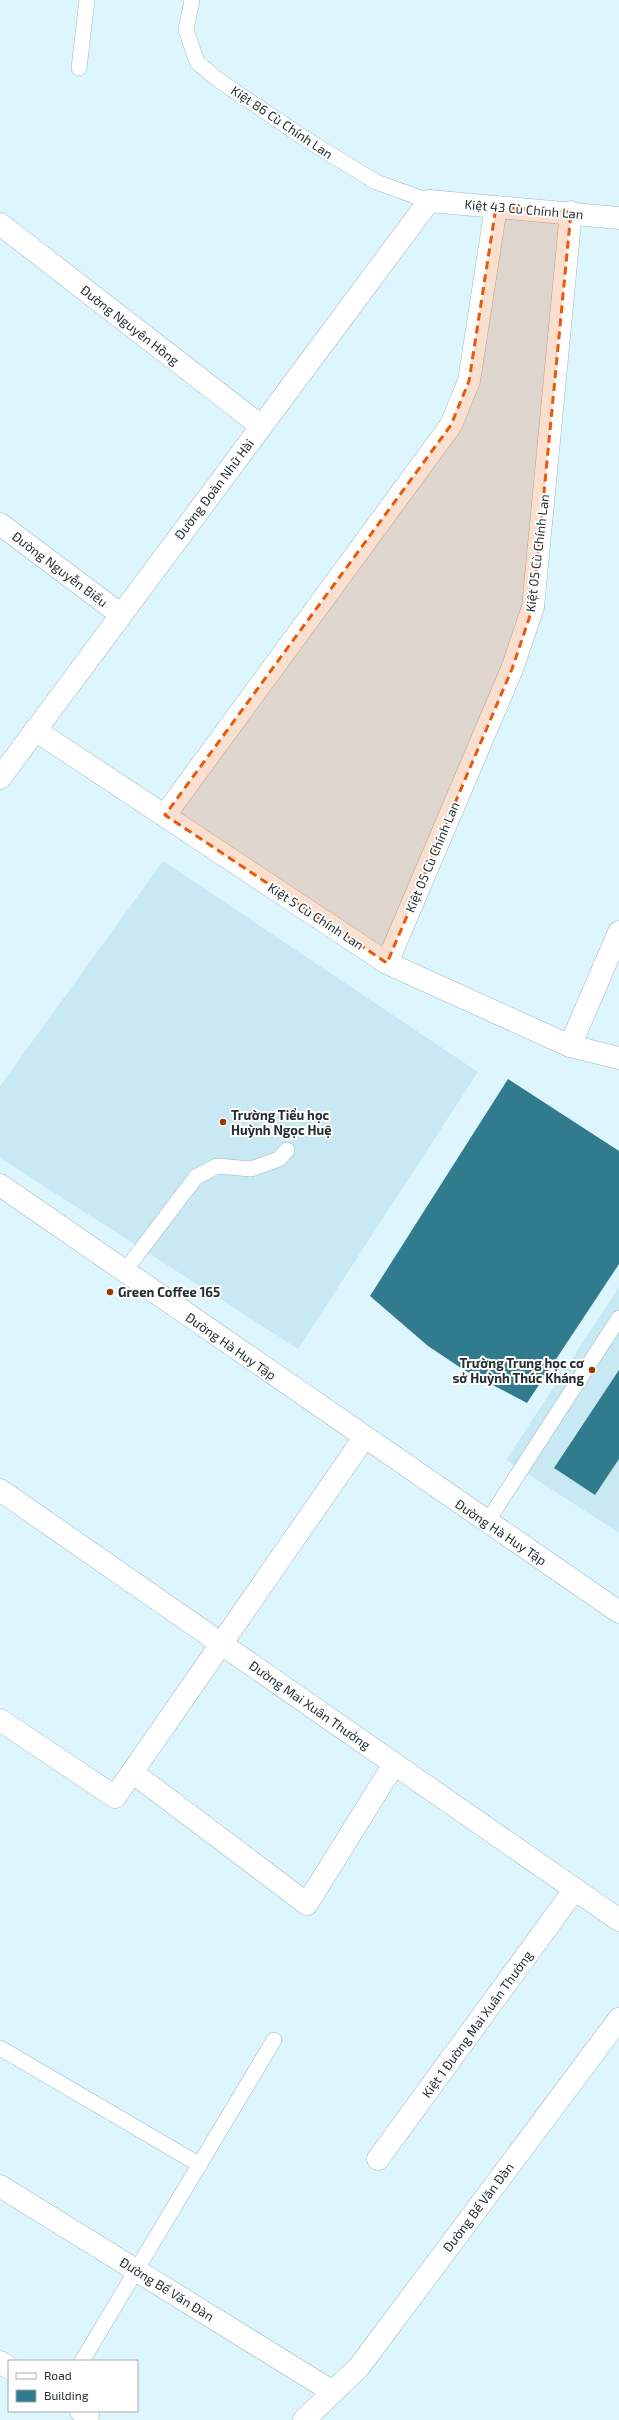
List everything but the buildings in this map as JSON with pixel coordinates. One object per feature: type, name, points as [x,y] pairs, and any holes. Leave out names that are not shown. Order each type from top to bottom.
[{"type":"street","name":"Kiệt 43 Cù Chính Lan","points":[[429,201],[571,212],[619,218]]},
{"type":"street","name":"Đường Đoàn Nhữ Hài","points":[[0,778],[120,614],[429,201]]},
{"type":"street","points":[[165,816],[451,424],[469,381],[496,207]]},
{"type":"street","name":"Kiệt 05 Cù Chính Lan","points":[[388,963],[512,669],[533,607],[571,212]]},
{"type":"street","name":"Đường Nguyên Hồng","points":[[0,224],[261,426]]},
{"type":"street","name":"Đường Nguyễn Biểu","points":[[0,524],[120,614]]},
{"type":"street","name":"Kiệt 5 Cù Chính Lan","points":[[35,730],[388,963],[570,1046],[619,1058]]},
{"type":"street","points":[[570,1046],[619,932]]},
{"type":"street","name":"Đường Hà Huy Tập","points":[[0,1185],[364,1438],[619,1612]]},
{"type":"street","points":[[0,1720],[115,1797],[364,1438]]},
{"type":"street","name":"Đường Mai Xuân Thưởng","points":[[0,1490],[619,1920]]},
{"type":"street","points":[[132,1772],[307,1904],[394,1764]]},
{"type":"street","name":"Kiệt 1 Đường Mai Xuân Thưởng","points":[[378,2159],[575,1890]]},
{"type":"street","name":"Đường Bế Văn Đàn","points":[[304,2420],[359,2367],[619,2019]]},
{"type":"street","name":"Đường Bế Văn Đàn","points":[[0,2186],[333,2392]]},
{"type":"street","points":[[83,2412],[88,2415],[87,2420]]},
{"type":"lane","points":[[79,68],[87,0]]},
{"type":"lane","name":"Kiệt 86 Cù Chính Lan","points":[[192,0],[186,30],[197,62],[217,78],[304,138],[376,182],[429,201]]},
{"type":"lane","points":[[124,1272],[196,1177],[217,1166],[251,1169],[279,1159],[287,1150]]},
{"type":"lane","points":[[487,1522],[619,1318]]},
{"type":"lane","points":[[83,2360],[274,2040]]},
{"type":"lane","points":[[0,2048],[200,2165]]},
{"type":"highlighted area","points":[[496,207],[571,212],[533,607],[512,669],[387,963],[165,815],[451,425],[469,381]]},
{"type":"shaded area","name":"Trường Tiểu học Huỳnh Ngọc Huệ","points":[[163,861],[478,1072],[298,1349],[0,1158],[0,1086]]},
{"type":"shaded area","name":"Trường Trung học cơ sở Huỳnh Thúc Kháng","points":[[619,1287],[619,1533],[506,1460]]},
{"type":"place","name":"Trường Tiểu học Huỳnh Ngọc Huệ","points":[[223,1122]]},
{"type":"place","name":"Green Coffee 165","points":[[110,1292]]},
{"type":"place","name":"Trường Trung học cơ sở Huỳnh Thúc Kháng","points":[[592,1370]]}]
